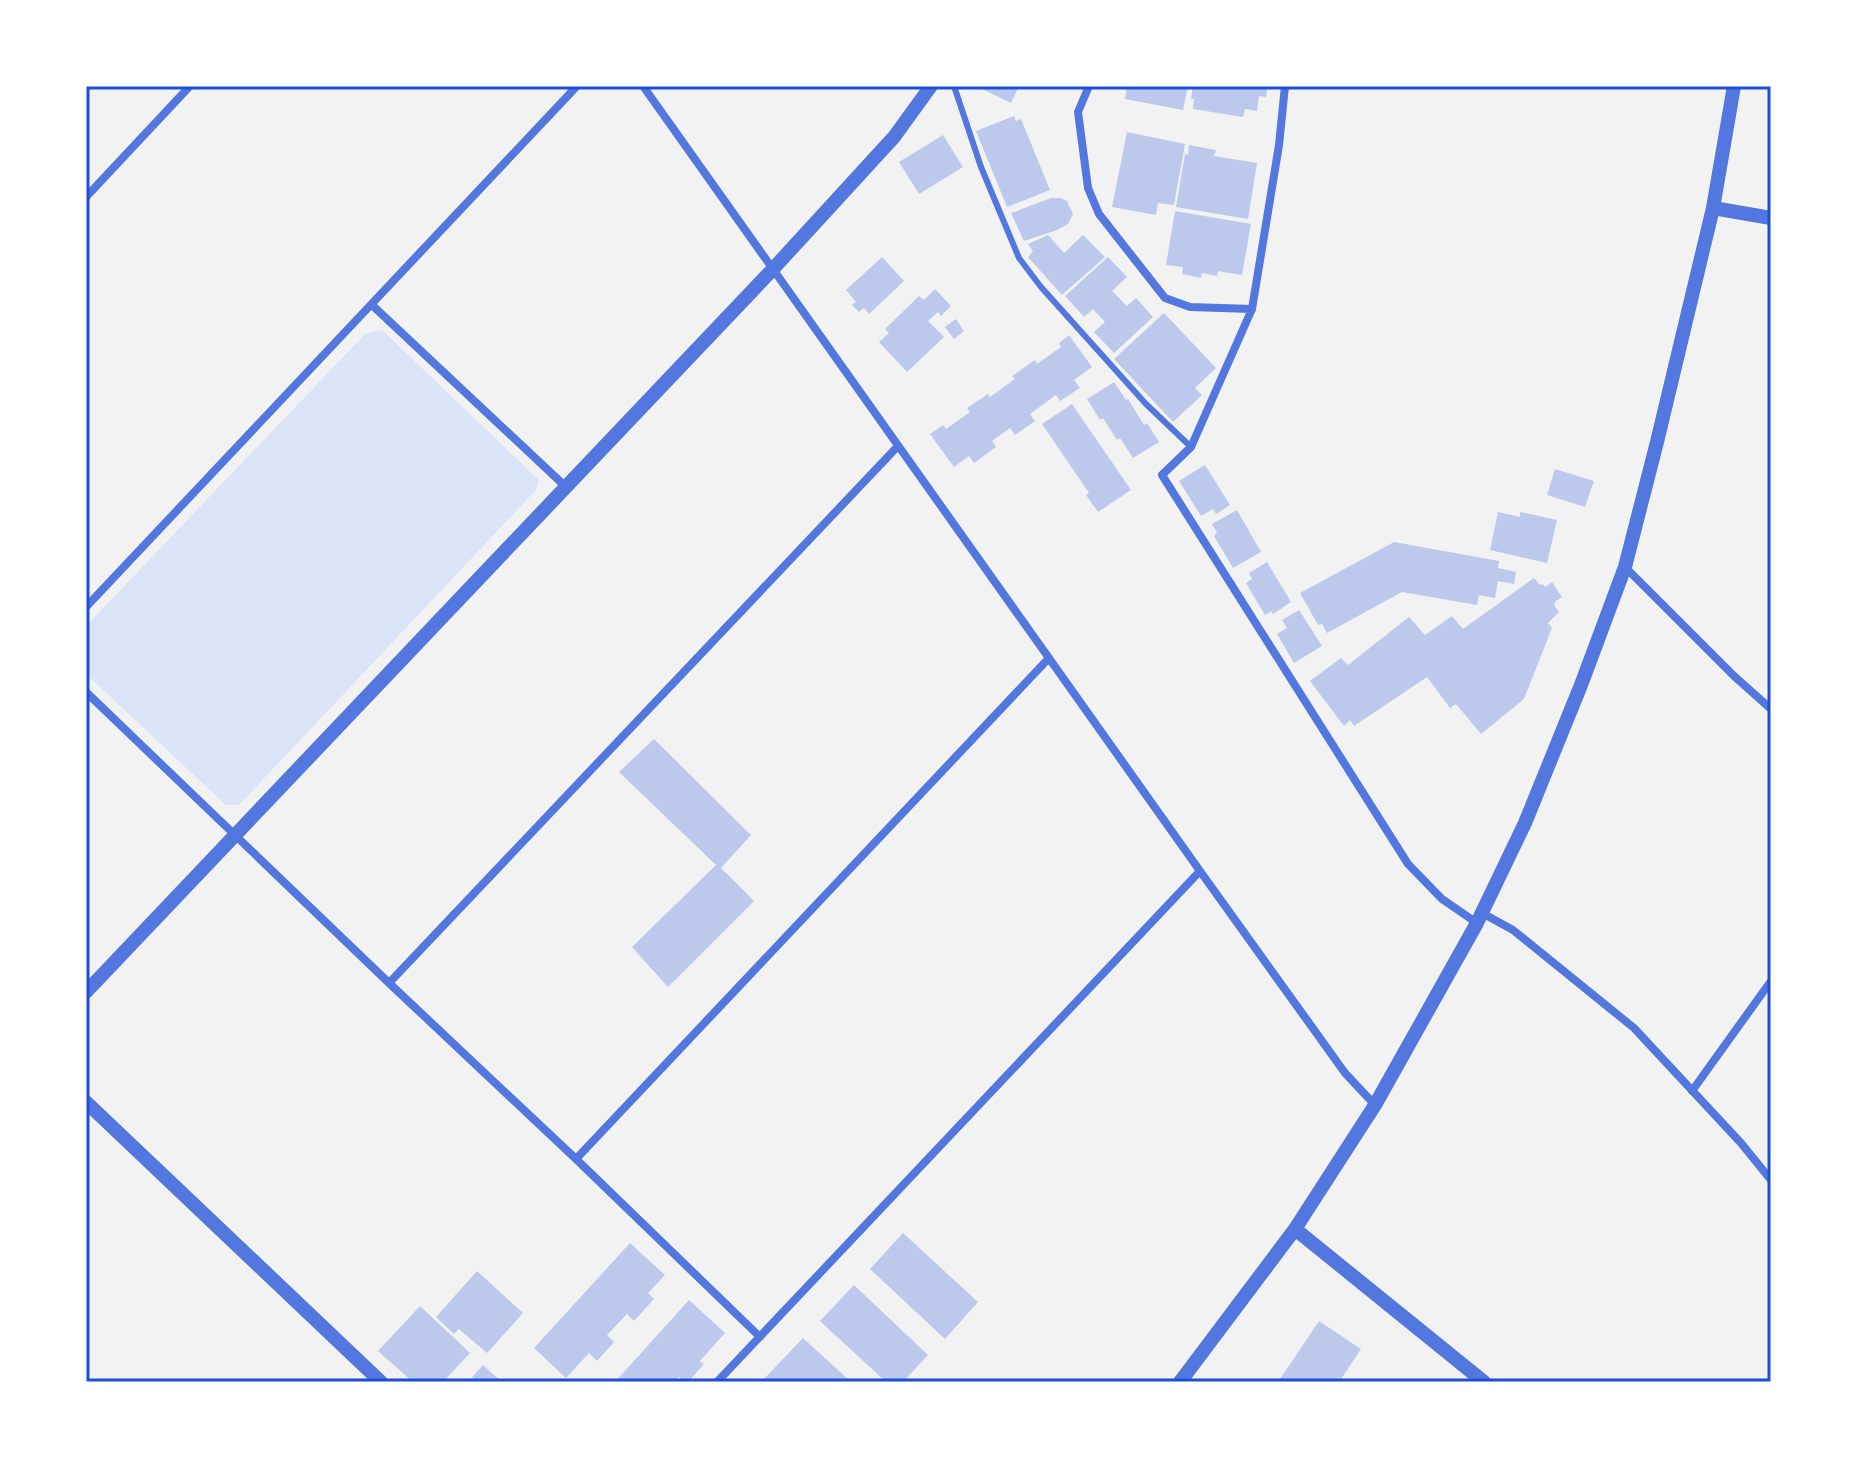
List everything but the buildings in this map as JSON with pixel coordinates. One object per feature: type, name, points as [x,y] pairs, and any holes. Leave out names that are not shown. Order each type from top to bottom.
[{"type":"street","points":[[86,197],[190,86]]},
{"type":"street","points":[[86,607],[577,86]]},
{"type":"street","points":[[643,86],[1345,1073],[1375,1105]]},
{"type":"street","points":[[86,992],[773,269],[894,137],[931,86]]},
{"type":"street","points":[[1089,86],[1078,112],[1088,188],[1099,214],[1165,298],[1190,307],[1252,309]]},
{"type":"street","points":[[1285,86],[1279,145],[1252,309],[1191,447],[1162,475],[1408,864],[1442,899],[1513,930],[1634,1028],[1741,1143],[1771,1180]]},
{"type":"street","points":[[1180,1382],[1295,1229],[1375,1105],[1480,918],[1530,809],[1625,567],[1713,208],[1734,86]]},
{"type":"street","points":[[1713,208],[1771,218]]},
{"type":"street","points":[[372,305],[566,487]]},
{"type":"street","points":[[389,983],[898,446]]},
{"type":"street","points":[[1625,567],[1771,709]]},
{"type":"street","points":[[576,1159],[1049,658]]},
{"type":"street","points":[[86,692],[760,1337]]},
{"type":"street","points":[[717,1382],[1200,871]]},
{"type":"street","points":[[1692,1091],[1771,981]]},
{"type":"street","points":[[86,1102],[381,1382]]},
{"type":"street","points":[[1295,1229],[1484,1382]]},
{"type":"lane","points":[[954,86],[981,167],[1019,258],[1041,287],[1146,404],[1191,447]]},
{"type":"shaded area","points":[[382,330],[539,480],[536,490],[239,805],[226,805],[86,674],[86,626],[366,333]]}]
